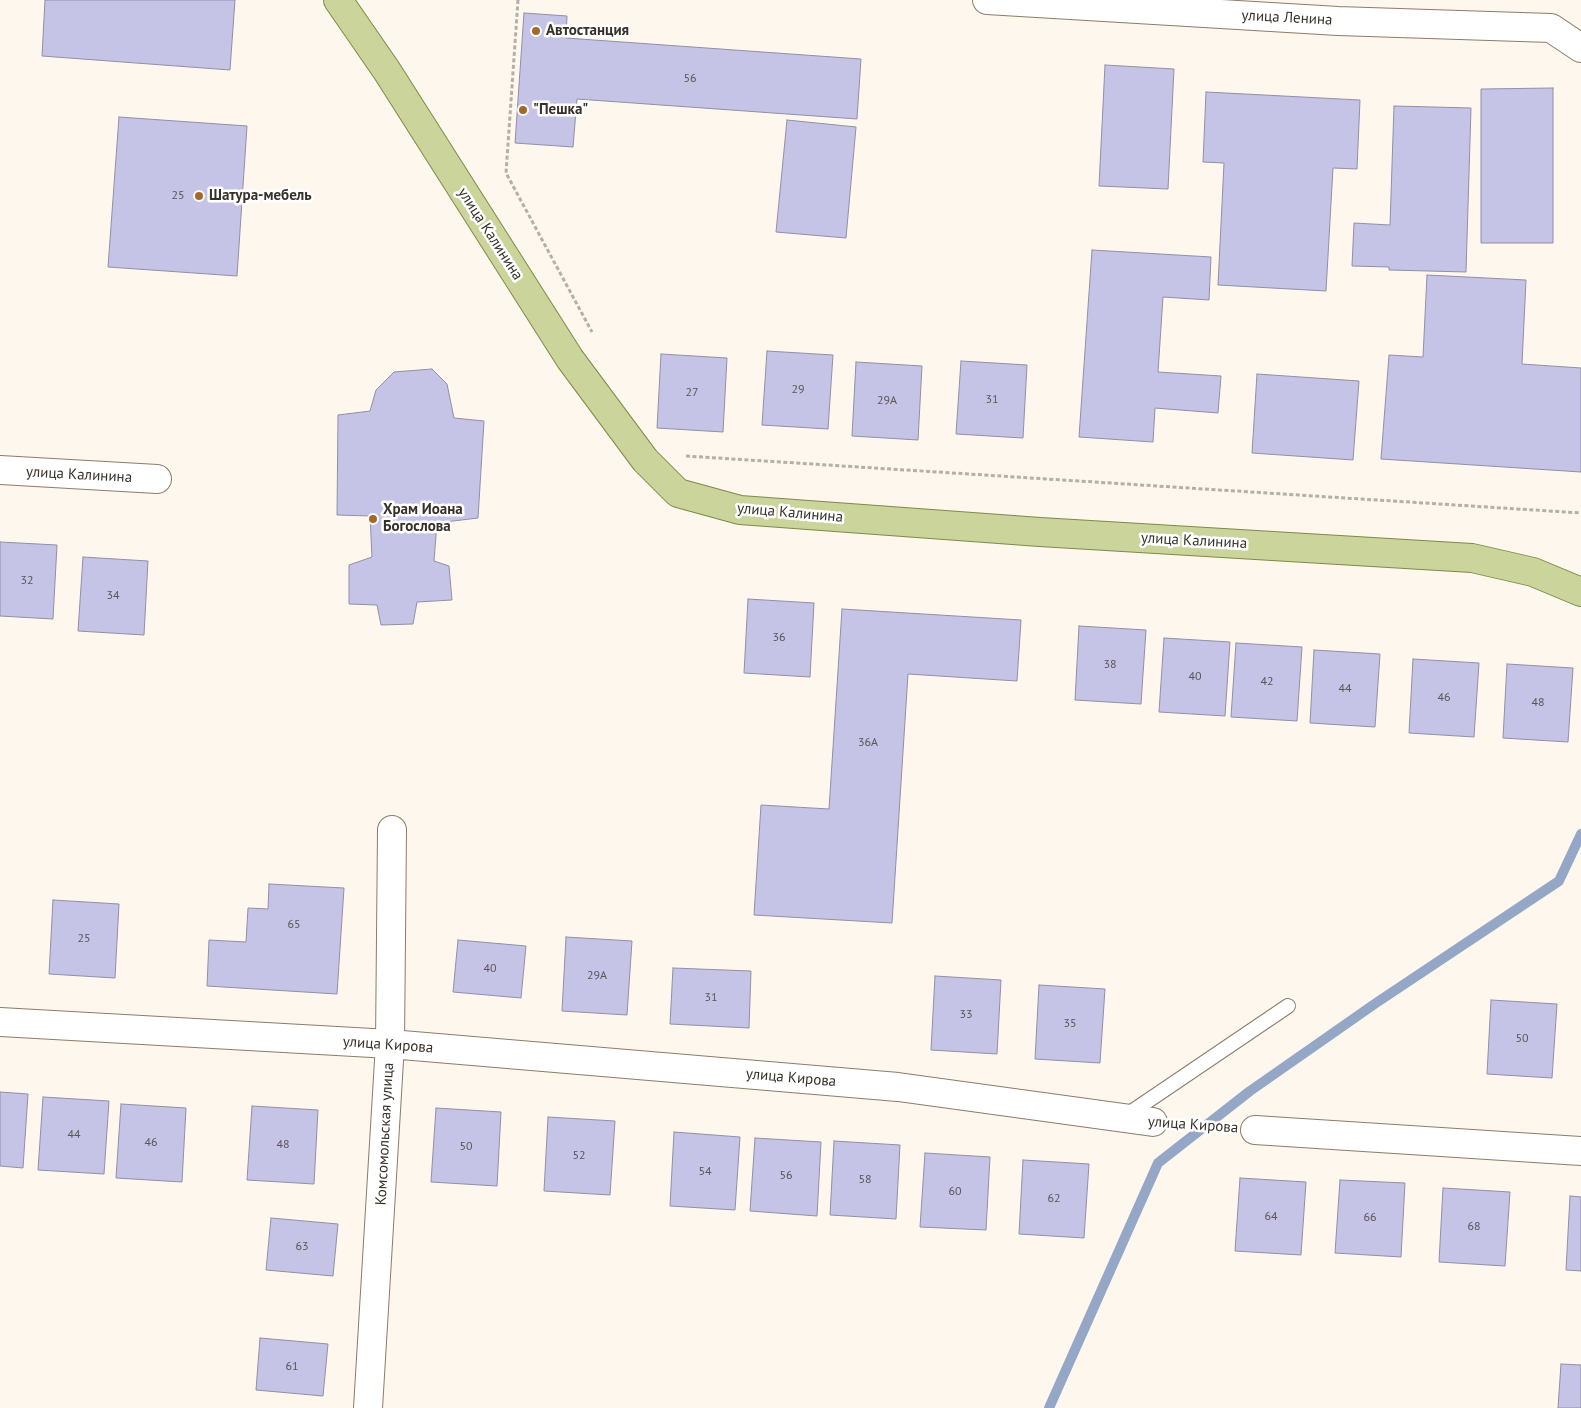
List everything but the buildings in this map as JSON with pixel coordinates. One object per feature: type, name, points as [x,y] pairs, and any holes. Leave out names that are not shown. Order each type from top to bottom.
[{"type":"main road","name":"улица Калинина","points":[[338,0],[387,71],[570,359],[645,460],[678,493],[740,510],[1040,532],[1472,558],[1533,572],[1581,592]]},
{"type":"street","name":"улица Ленина","points":[[987,0],[1166,6],[1338,21],[1551,28],[1581,48]]},
{"type":"street","name":"улица Калинина","points":[[0,470],[157,479]]},
{"type":"street","name":"Комсомольская улица","points":[[368,1408],[390,1044],[392,830]]},
{"type":"street","name":"улица Кирова","points":[[0,1022],[390,1044],[898,1087],[1153,1122]]},
{"type":"street","name":"улица Кирова","points":[[1255,1130],[1581,1151]]},
{"type":"lane","points":[[1121,1118],[1288,1006]]},
{"type":"path","points":[[518,0],[506,173],[596,340]]},
{"type":"path","points":[[678,455],[1581,513]]},
{"type":"path","name":"улица Кирова","points":[[1153,1122],[1255,1130]]},
{"type":"waterway","points":[[1049,1408],[1158,1163],[1250,1091],[1376,1003],[1559,881],[1581,834]]},
{"type":"place","name":"Автостанция","points":[[536,31]]},
{"type":"place","name":"\"Пешка\"","points":[[523,110]]},
{"type":"place","name":"Шатура-мебель","points":[[199,196]]},
{"type":"place","name":"Храм Иоана Богослова","points":[[373,519]]}]
